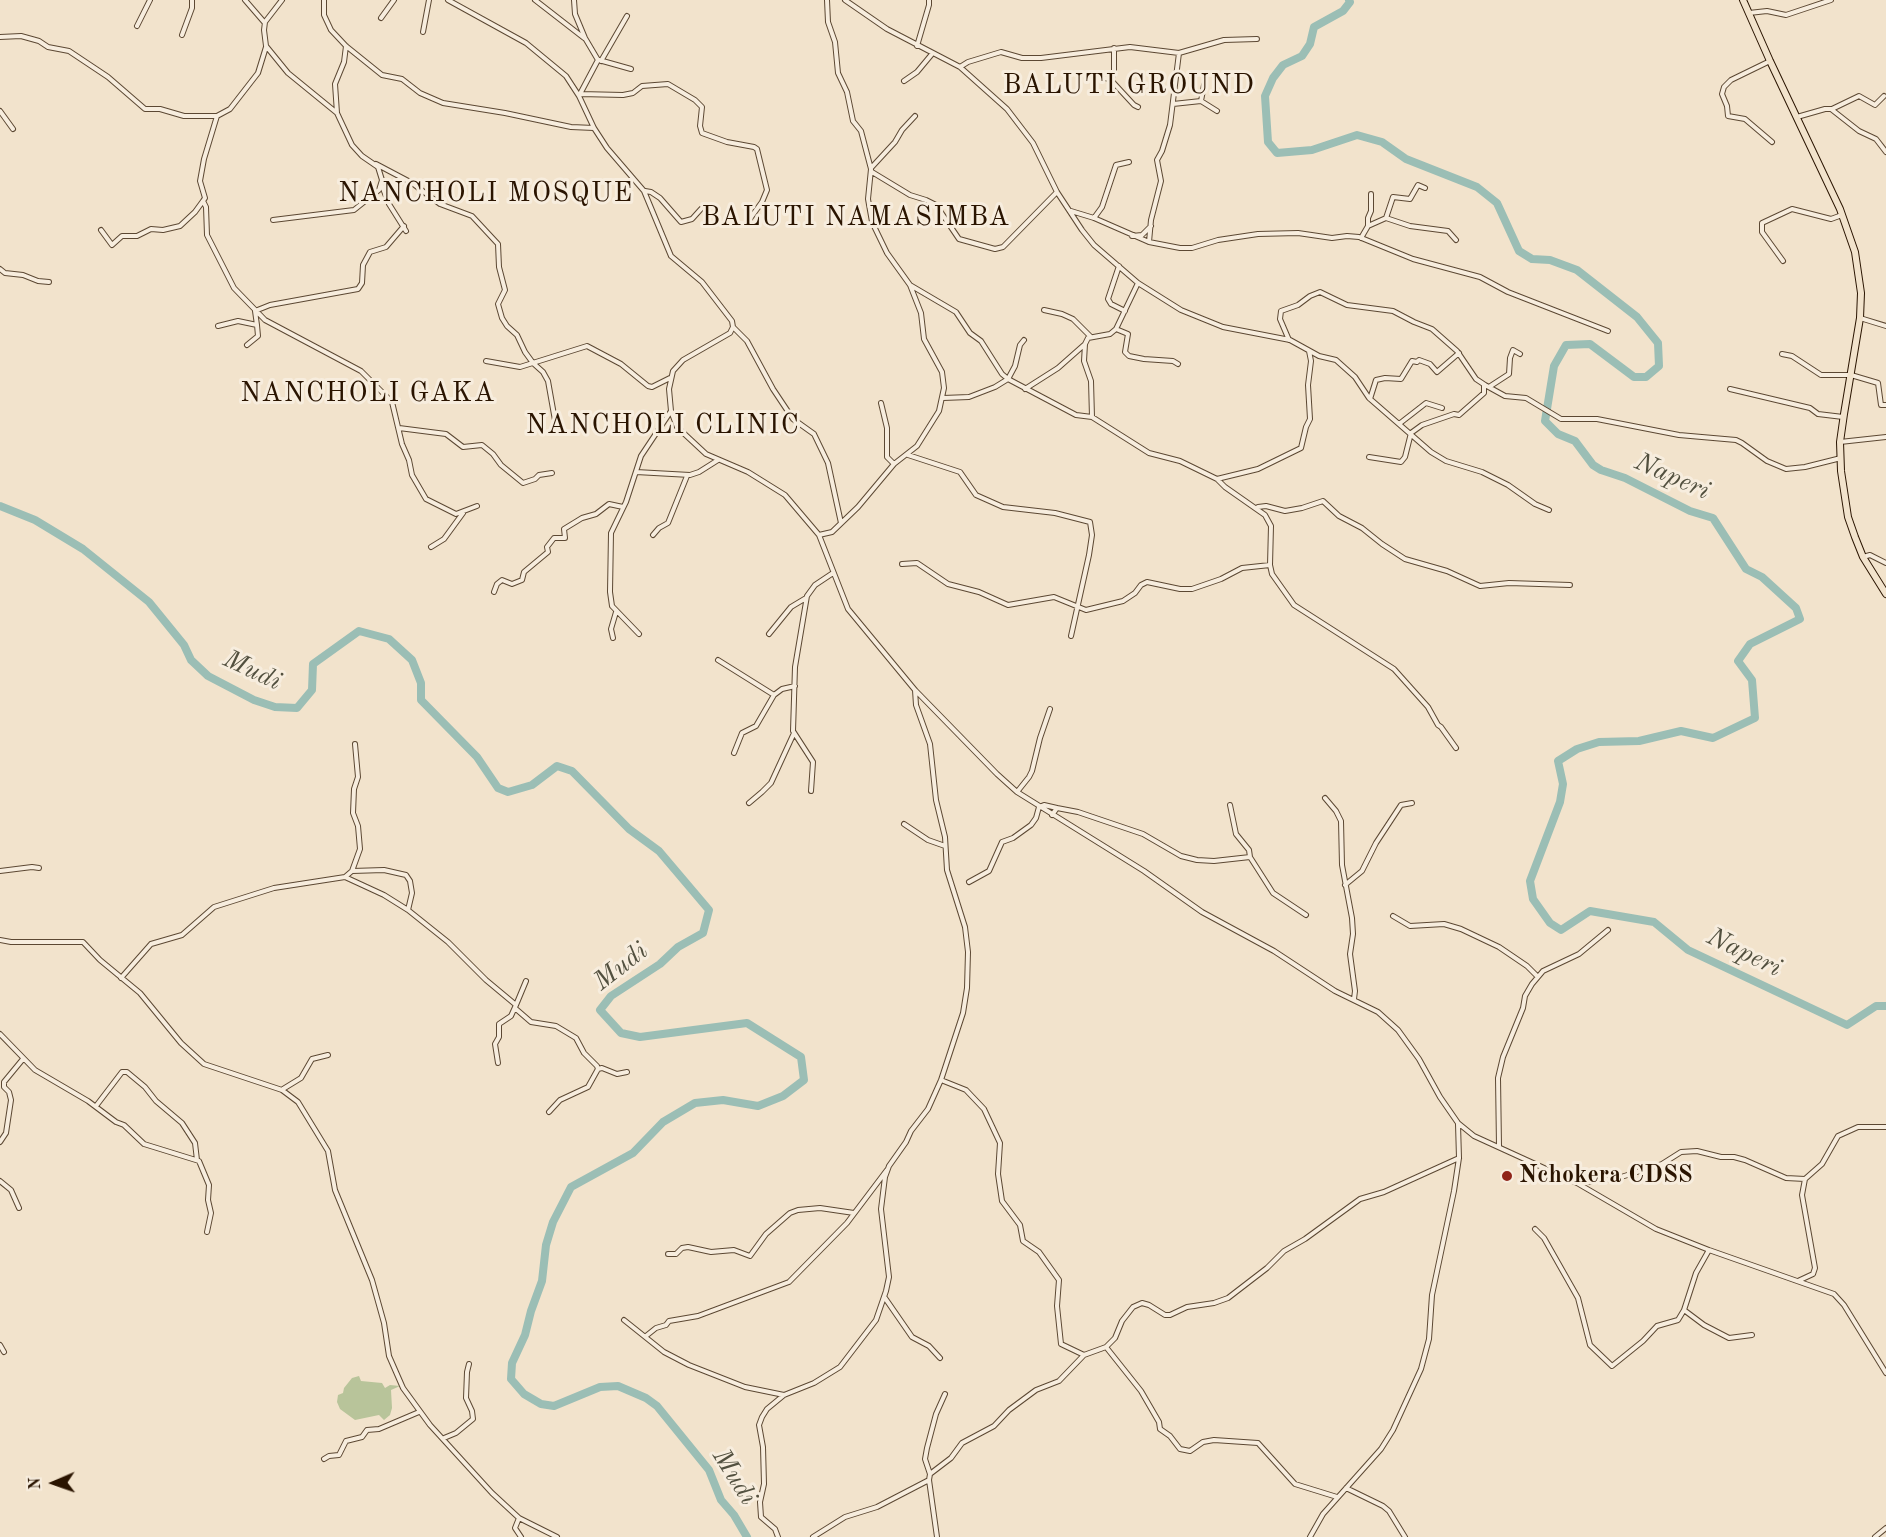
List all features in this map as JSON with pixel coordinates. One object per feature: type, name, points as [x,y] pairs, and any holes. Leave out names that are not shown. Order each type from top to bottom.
[{"type":"highway","points":[[1743,0],[1842,215],[1859,270],[1860,318],[1843,417],[1840,471],[1848,517],[1863,557],[1886,594]]},
{"type":"street","points":[[137,26],[150,0]]},
{"type":"street","points":[[182,35],[192,8],[192,0]]},
{"type":"street","points":[[245,0],[265,22]]},
{"type":"street","points":[[0,37],[21,36],[39,41],[48,47],[75,54],[108,77],[145,109],[160,109],[184,116],[217,116],[230,109],[252,83],[261,67],[266,46],[265,22],[282,0]]},
{"type":"street","points":[[324,0],[326,21],[331,30],[346,46],[382,75],[402,79],[420,93],[443,103],[571,127],[594,128]]},
{"type":"street","points":[[381,18],[394,0]]},
{"type":"street","points":[[423,32],[429,0]]},
{"type":"street","points":[[448,0],[526,43],[566,76],[580,95],[594,128],[613,156],[644,191],[671,256],[707,288],[732,321],[733,327],[747,341],[781,404],[796,422],[814,434],[828,463],[841,524]]},
{"type":"street","points":[[535,0],[585,38]]},
{"type":"street","points":[[574,0],[575,14],[585,38],[599,60],[631,69]]},
{"type":"street","points":[[819,535],[832,532],[841,524],[894,464],[908,455],[925,436],[939,411],[944,381],[942,372],[924,339],[921,313],[910,285],[887,253],[872,222],[868,200],[871,171],[861,131],[853,121],[847,92],[838,73],[835,42],[828,22],[827,0]]},
{"type":"street","points":[[845,0],[887,29],[960,67],[1007,109],[1033,142],[1057,192],[1094,245],[1138,283],[1181,310],[1223,327],[1290,340],[1309,351],[1336,360],[1355,378],[1370,399],[1440,458],[1482,472],[1549,510]]},
{"type":"street","points":[[917,46],[929,0]]},
{"type":"street","points":[[1749,13],[1767,11],[1786,15],[1831,0]]},
{"type":"street","points":[[580,95],[627,16]]},
{"type":"street","points":[[960,67],[968,62],[1001,52],[1022,58],[1041,58],[1114,48],[1146,48],[1179,53],[1224,40],[1257,39]]},
{"type":"street","points":[[266,46],[288,73],[337,113]]},
{"type":"street","points":[[346,46],[344,62],[335,84],[337,113],[352,145],[362,156],[412,183],[440,204],[472,216],[498,244],[499,267],[505,290],[498,306],[504,322],[517,335],[533,363],[543,372],[550,384],[556,426]]},
{"type":"street","points":[[1110,79],[1114,74],[1114,48]]},
{"type":"street","points":[[1149,242],[1161,181],[1157,158],[1162,151],[1170,125],[1179,53]]},
{"type":"street","points":[[904,81],[917,72],[932,54]]},
{"type":"street","points":[[1770,61],[1731,80],[1724,87],[1722,94],[1728,116],[1745,119],[1772,142]]},
{"type":"street","points":[[1098,77],[1110,79],[1138,107]]},
{"type":"street","points":[[580,95],[623,95],[633,93],[642,86],[668,84],[695,100],[702,107],[700,122],[702,133],[758,149],[766,190],[762,202],[749,220]]},
{"type":"street","points":[[1201,101],[1204,85]]},
{"type":"street","points":[[1797,117],[1831,109],[1859,96],[1875,105],[1884,96]]},
{"type":"street","points":[[1173,104],[1201,101],[1217,111]]},
{"type":"street","points":[[1831,109],[1859,131],[1876,139],[1885,150]]},
{"type":"street","points":[[0,111],[13,129]]},
{"type":"street","points":[[101,230],[112,245],[122,236],[137,236],[151,229],[163,230],[180,226],[195,212],[205,198],[200,181],[201,170],[217,116]]},
{"type":"street","points":[[871,171],[915,116]]},
{"type":"street","points":[[1094,218],[1102,207],[1116,165],[1129,162]]},
{"type":"street","points":[[255,311],[270,305],[358,289],[362,283],[363,265],[370,252],[386,247],[405,228],[389,204],[381,185],[381,173],[375,164]]},
{"type":"street","points":[[871,171],[910,195],[936,205],[958,239],[995,249],[1003,247],[1057,192]]},
{"type":"street","points":[[273,220],[353,211],[359,208],[381,185]]},
{"type":"street","points":[[1386,218],[1393,197],[1410,199],[1418,185],[1425,188]]},
{"type":"street","points":[[644,191],[656,195],[682,223],[692,219],[701,209]]},
{"type":"street","points":[[1361,238],[1368,225],[1371,195]]},
{"type":"street","points":[[203,201],[206,207],[207,235],[234,288],[265,320],[365,374],[392,402],[412,475],[426,499],[454,513],[477,506]]},
{"type":"street","points":[[1783,261],[1762,232],[1762,223],[1792,209],[1831,219],[1842,215]]},
{"type":"street","points":[[1070,211],[1094,218],[1131,236],[1179,248],[1192,248],[1218,240],[1258,234],[1361,238],[1413,259],[1480,277],[1508,292],[1608,331]]},
{"type":"street","points":[[1368,225],[1386,218],[1410,226],[1448,231],[1456,240]]},
{"type":"street","points":[[1131,236],[1142,235],[1151,226]]},
{"type":"street","points":[[1119,266],[1110,291],[1109,303],[1125,310]]},
{"type":"street","points":[[0,269],[5,273],[50,282]]},
{"type":"street","points":[[1025,389],[1058,368],[1091,337],[1110,334],[1116,329],[1138,283]]},
{"type":"street","points":[[910,285],[956,312],[970,333],[981,341],[1008,380],[1076,415],[1092,417],[1149,453],[1180,461],[1217,479],[1225,487],[1257,507],[1271,526],[1270,565],[1272,574],[1294,605],[1394,669],[1428,706],[1438,725],[1456,748]]},
{"type":"street","points":[[1290,340],[1280,319],[1281,310],[1298,305],[1314,293],[1320,292],[1347,305],[1393,311],[1432,329],[1459,352],[1476,379],[1486,386],[1505,396],[1526,398],[1554,415],[1566,419],[1597,419],[1679,435],[1736,441],[1767,461],[1786,469],[1841,458]]},
{"type":"street","points":[[1044,310],[1073,319],[1091,337]]},
{"type":"street","points":[[247,345],[258,336],[255,311]]},
{"type":"street","points":[[1860,318],[1886,326]]},
{"type":"street","points":[[218,326],[238,321],[257,325]]},
{"type":"street","points":[[486,361],[518,367],[587,346],[621,364],[652,387],[670,378],[683,360],[730,333],[733,327]]},
{"type":"street","points":[[1116,329],[1128,334],[1125,352],[1129,356],[1173,361],[1178,364]]},
{"type":"street","points":[[942,398],[969,397],[1008,380],[1024,340]]},
{"type":"street","points":[[1085,344],[1084,361],[1091,381],[1092,417]]},
{"type":"street","points":[[1369,457],[1401,462],[1405,458],[1412,433],[1422,425],[1454,414],[1460,415],[1484,393],[1486,386],[1509,374],[1513,350],[1520,354]]},
{"type":"street","points":[[1217,479],[1258,469],[1301,448],[1310,419],[1308,386],[1311,361],[1309,351]]},
{"type":"street","points":[[1370,399],[1376,380],[1385,378],[1401,380],[1412,361],[1419,360],[1430,364],[1437,372],[1459,352]]},
{"type":"street","points":[[1782,354],[1792,356],[1821,375],[1851,375],[1878,383],[1881,405],[1886,405]]},
{"type":"street","points":[[670,378],[671,411],[682,434],[706,454],[748,472],[785,495],[819,535],[848,609],[915,690],[1017,792],[1144,871],[1202,912],[1274,951],[1335,991],[1378,1012],[1398,1030],[1419,1059],[1458,1123],[1466,1131],[1577,1183],[1656,1229],[1709,1250],[1830,1291],[1838,1297],[1886,1373]]},
{"type":"street","points":[[1730,388],[1810,408],[1818,414],[1843,417]]},
{"type":"street","points":[[882,404],[887,428],[887,457],[894,464]]},
{"type":"street","points":[[1399,424],[1426,404],[1442,408]]},
{"type":"street","points":[[639,634],[612,606],[610,533],[623,507],[641,456],[671,411]]},
{"type":"street","points":[[399,428],[446,434],[463,447],[482,446],[523,483],[539,475],[552,473]]},
{"type":"street","points":[[1840,442],[1886,437]]},
{"type":"street","points":[[908,455],[960,472],[976,495],[1003,507],[1055,513],[1090,522],[1092,535],[1089,555],[1071,636]]},
{"type":"street","points":[[636,472],[688,475],[699,472],[718,460]]},
{"type":"street","points":[[653,535],[670,520],[688,475]]},
{"type":"street","points":[[1257,507],[1266,506],[1285,511],[1323,501],[1339,516],[1362,528],[1405,558],[1447,571],[1480,586],[1509,583],[1570,585]]},
{"type":"street","points":[[494,592],[497,584],[502,580],[512,584],[522,580],[524,572],[548,552],[547,547],[554,538],[565,538],[564,529],[582,518],[596,514],[609,504],[623,507]]},
{"type":"street","points":[[431,547],[444,539],[464,511]]},
{"type":"street","points":[[1863,557],[1870,555],[1886,563]]},
{"type":"street","points":[[902,564],[917,563],[948,584],[979,592],[1008,605],[1054,597],[1086,610],[1123,601],[1135,593],[1141,585],[1148,582],[1180,589],[1192,589],[1221,579],[1242,568],[1270,565]]},
{"type":"street","points":[[749,803],[771,783],[794,733],[796,657],[807,598],[815,585],[833,573]]},
{"type":"street","points":[[768,634],[791,607],[807,598]]},
{"type":"street","points":[[613,638],[611,628],[616,612]]},
{"type":"street","points":[[718,660],[774,694]]},
{"type":"street","points":[[734,753],[742,734],[756,726],[774,694],[782,689],[795,686]]},
{"type":"street","points":[[646,1336],[669,1321],[698,1316],[786,1284],[822,1250],[854,1213],[928,1108],[941,1080],[963,1013],[967,988],[968,952],[961,911],[947,870],[930,744],[916,705],[915,690]]},
{"type":"street","points":[[1017,792],[1032,771],[1050,709]]},
{"type":"street","points":[[794,733],[813,762],[811,791]]},
{"type":"street","points":[[121,978],[151,944],[182,935],[205,913],[226,902],[274,888],[345,877],[352,871],[360,849],[358,826],[353,813],[354,789],[358,777],[355,744]]},
{"type":"street","points":[[1325,798],[1341,821],[1341,858],[1352,918],[1350,957],[1354,999]]},
{"type":"street","points":[[1345,885],[1362,871],[1376,843],[1401,805],[1412,803]]},
{"type":"street","points":[[1039,807],[1044,805],[1078,812],[1125,827],[1189,858],[1214,861],[1250,857]]},
{"type":"street","points":[[1230,805],[1236,834],[1249,850],[1250,857],[1273,893],[1306,915]]},
{"type":"street","points":[[969,882],[989,871],[1002,842],[1013,838],[1030,825],[1036,818],[1039,807]]},
{"type":"street","points":[[1052,815],[1057,808]]},
{"type":"street","points":[[904,824],[928,840],[945,846]]},
{"type":"street","points":[[0,871],[39,868]]},
{"type":"street","points":[[352,871],[384,870],[406,875],[412,887],[408,909]]},
{"type":"street","points":[[345,877],[395,900],[408,909],[448,942],[531,1022],[556,1026],[576,1038],[584,1053],[598,1069]]},
{"type":"street","points":[[1393,916],[1410,926],[1444,924],[1461,929],[1499,947],[1538,976]]},
{"type":"street","points":[[1499,1146],[1498,1078],[1503,1057],[1526,996],[1538,976],[1552,966],[1570,960],[1608,930]]},
{"type":"street","points":[[0,940],[83,942],[144,998],[173,1035],[204,1064],[282,1090],[298,1102],[327,1147],[335,1190],[372,1280],[384,1323],[389,1356],[403,1388],[419,1412],[492,1492],[519,1518],[557,1537]]},
{"type":"street","points":[[498,1063],[495,1044],[500,1034],[499,1024],[511,1016],[526,981]]},
{"type":"street","points":[[0,1034],[35,1070],[124,1125],[144,1144],[197,1160]]},
{"type":"street","points":[[282,1090],[301,1078],[312,1059],[328,1055]]},
{"type":"street","points":[[0,1142],[6,1133],[11,1100],[9,1092],[4,1087],[4,1082],[23,1059]]},
{"type":"street","points":[[598,1069],[617,1074],[627,1072]]},
{"type":"street","points":[[549,1112],[560,1100],[588,1087],[598,1069]]},
{"type":"street","points":[[96,1106],[122,1072],[127,1071],[145,1087],[156,1101],[182,1123],[195,1143],[197,1160],[204,1169],[209,1185],[208,1200],[211,1213],[207,1232]]},
{"type":"street","points":[[941,1080],[966,1090],[984,1109],[1000,1143],[998,1173],[1002,1201],[1020,1225],[1023,1241],[1039,1252],[1059,1281],[1061,1344],[1084,1355]]},
{"type":"street","points":[[1310,1537],[1323,1514],[1382,1449],[1393,1430],[1426,1355],[1432,1295],[1459,1158],[1458,1123]]},
{"type":"street","points":[[1798,1281],[1813,1274],[1815,1268],[1802,1195],[1805,1179],[1822,1164],[1838,1136],[1855,1128],[1886,1127]]},
{"type":"street","points":[[1577,1183],[1618,1178],[1662,1164],[1681,1152],[1697,1151],[1745,1160],[1761,1165],[1786,1178],[1805,1179]]},
{"type":"street","points":[[930,1474],[951,1458],[962,1443],[994,1426],[1009,1410],[1036,1390],[1059,1381],[1084,1355],[1106,1347],[1114,1338],[1128,1312],[1137,1304],[1142,1302],[1170,1315],[1187,1307],[1214,1303],[1228,1298],[1267,1268],[1284,1251],[1305,1239],[1360,1199],[1383,1192],[1459,1158]]},
{"type":"street","points":[[778,1537],[775,1529],[761,1517],[760,1502],[765,1478],[764,1447],[759,1425],[767,1409],[784,1395],[814,1383],[845,1363],[876,1320],[889,1277],[882,1209],[883,1186],[889,1166]]},
{"type":"street","points":[[0,1181],[11,1190],[19,1208]]},
{"type":"street","points":[[668,1254],[676,1254],[682,1248],[688,1247],[711,1252],[734,1250],[750,1256],[766,1234],[790,1213],[820,1208],[854,1213]]},
{"type":"street","points":[[1535,1229],[1544,1238],[1578,1298],[1590,1345],[1612,1366],[1643,1341],[1657,1326],[1678,1320],[1684,1310],[1696,1273],[1709,1250]]},
{"type":"street","points":[[884,1298],[912,1337],[929,1346],[940,1358]]},
{"type":"street","points":[[1684,1310],[1704,1326],[1729,1338],[1752,1335]]},
{"type":"street","points":[[624,1320],[664,1352],[689,1365],[745,1387],[784,1395]]},
{"type":"street","points":[[0,1345],[4,1352]]},
{"type":"street","points":[[1106,1347],[1141,1391],[1159,1422],[1160,1429],[1170,1436],[1180,1449],[1190,1451],[1203,1442],[1214,1440],[1258,1443],[1295,1484],[1337,1497]]},
{"type":"street","points":[[444,1438],[456,1433],[473,1419],[466,1398],[466,1372],[469,1364]]},
{"type":"street","points":[[937,1537],[930,1474],[925,1460],[936,1414],[945,1394]]},
{"type":"street","points":[[324,1459],[339,1455],[346,1442],[362,1437],[367,1430],[379,1429],[419,1412]]},
{"type":"street","points":[[813,1537],[845,1517],[877,1507],[929,1480]]},
{"type":"street","points":[[1346,1488],[1389,1511],[1405,1537]]},
{"type":"street","points":[[519,1518],[515,1528],[521,1537]]},
{"type":"street","points":[[1875,1537],[1886,1528]]},
{"type":"green space","points":[[359,1376],[361,1381],[382,1383],[385,1388],[390,1385],[400,1386],[391,1390],[392,1408],[390,1415],[384,1420],[379,1415],[355,1420],[340,1409],[337,1402],[338,1395],[343,1393],[352,1378]]},
{"type":"waterway","name":"Naperi","points":[[1349,0],[1350,2],[1343,11],[1314,27],[1310,44],[1302,56],[1283,65],[1273,78],[1265,96],[1268,142],[1277,153],[1312,150],[1357,135],[1382,142],[1406,159],[1477,187],[1497,203],[1519,251],[1532,259],[1550,260],[1577,270],[1637,317],[1658,343],[1659,366],[1646,377],[1634,377],[1590,344],[1566,345],[1554,366],[1545,421],[1558,434],[1575,441],[1593,465],[1601,470],[1625,478],[1690,511],[1713,518],[1746,569],[1762,577],[1796,608],[1800,619],[1750,644],[1738,661],[1752,680],[1755,718],[1713,738],[1681,731],[1639,741],[1599,742],[1577,749],[1558,761],[1563,784],[1560,802],[1530,881],[1533,899],[1550,923],[1561,930],[1590,911],[1654,922],[1688,950],[1847,1025],[1876,1006],[1886,1006]]},
{"type":"waterway","name":"Mudi","points":[[0,506],[35,520],[83,549],[149,602],[184,645],[191,660],[208,676],[254,700],[275,707],[297,708],[312,690],[313,664],[359,631],[389,639],[412,660],[421,683],[421,700],[477,757],[498,788],[508,792],[532,785],[557,766],[572,771],[629,829],[659,851],[709,910],[703,933],[678,947],[660,964],[611,996],[600,1010],[621,1033],[640,1037],[747,1023],[801,1057],[804,1080],[783,1096],[758,1106],[723,1100],[695,1103],[663,1122],[633,1153],[571,1187],[553,1222],[546,1245],[542,1281],[525,1335],[512,1363],[511,1379],[524,1394],[541,1404],[554,1406],[600,1387],[618,1386],[646,1398],[657,1406],[709,1470],[721,1500],[734,1515],[747,1537]]},
{"type":"place","name":"Nchokera CDSS","points":[[1507,1176]]},
{"type":"district","name":"BALUTI GROUND","points":[[1129,86]]},
{"type":"district","name":"NANCHOLI MOSQUE","points":[[486,194]]},
{"type":"district","name":"BALUTI NAMASIMBA","points":[[856,218]]},
{"type":"district","name":"NANCHOLI GAKA","points":[[368,394]]},
{"type":"district","name":"NANCHOLI CLINIC","points":[[663,426]]}]
